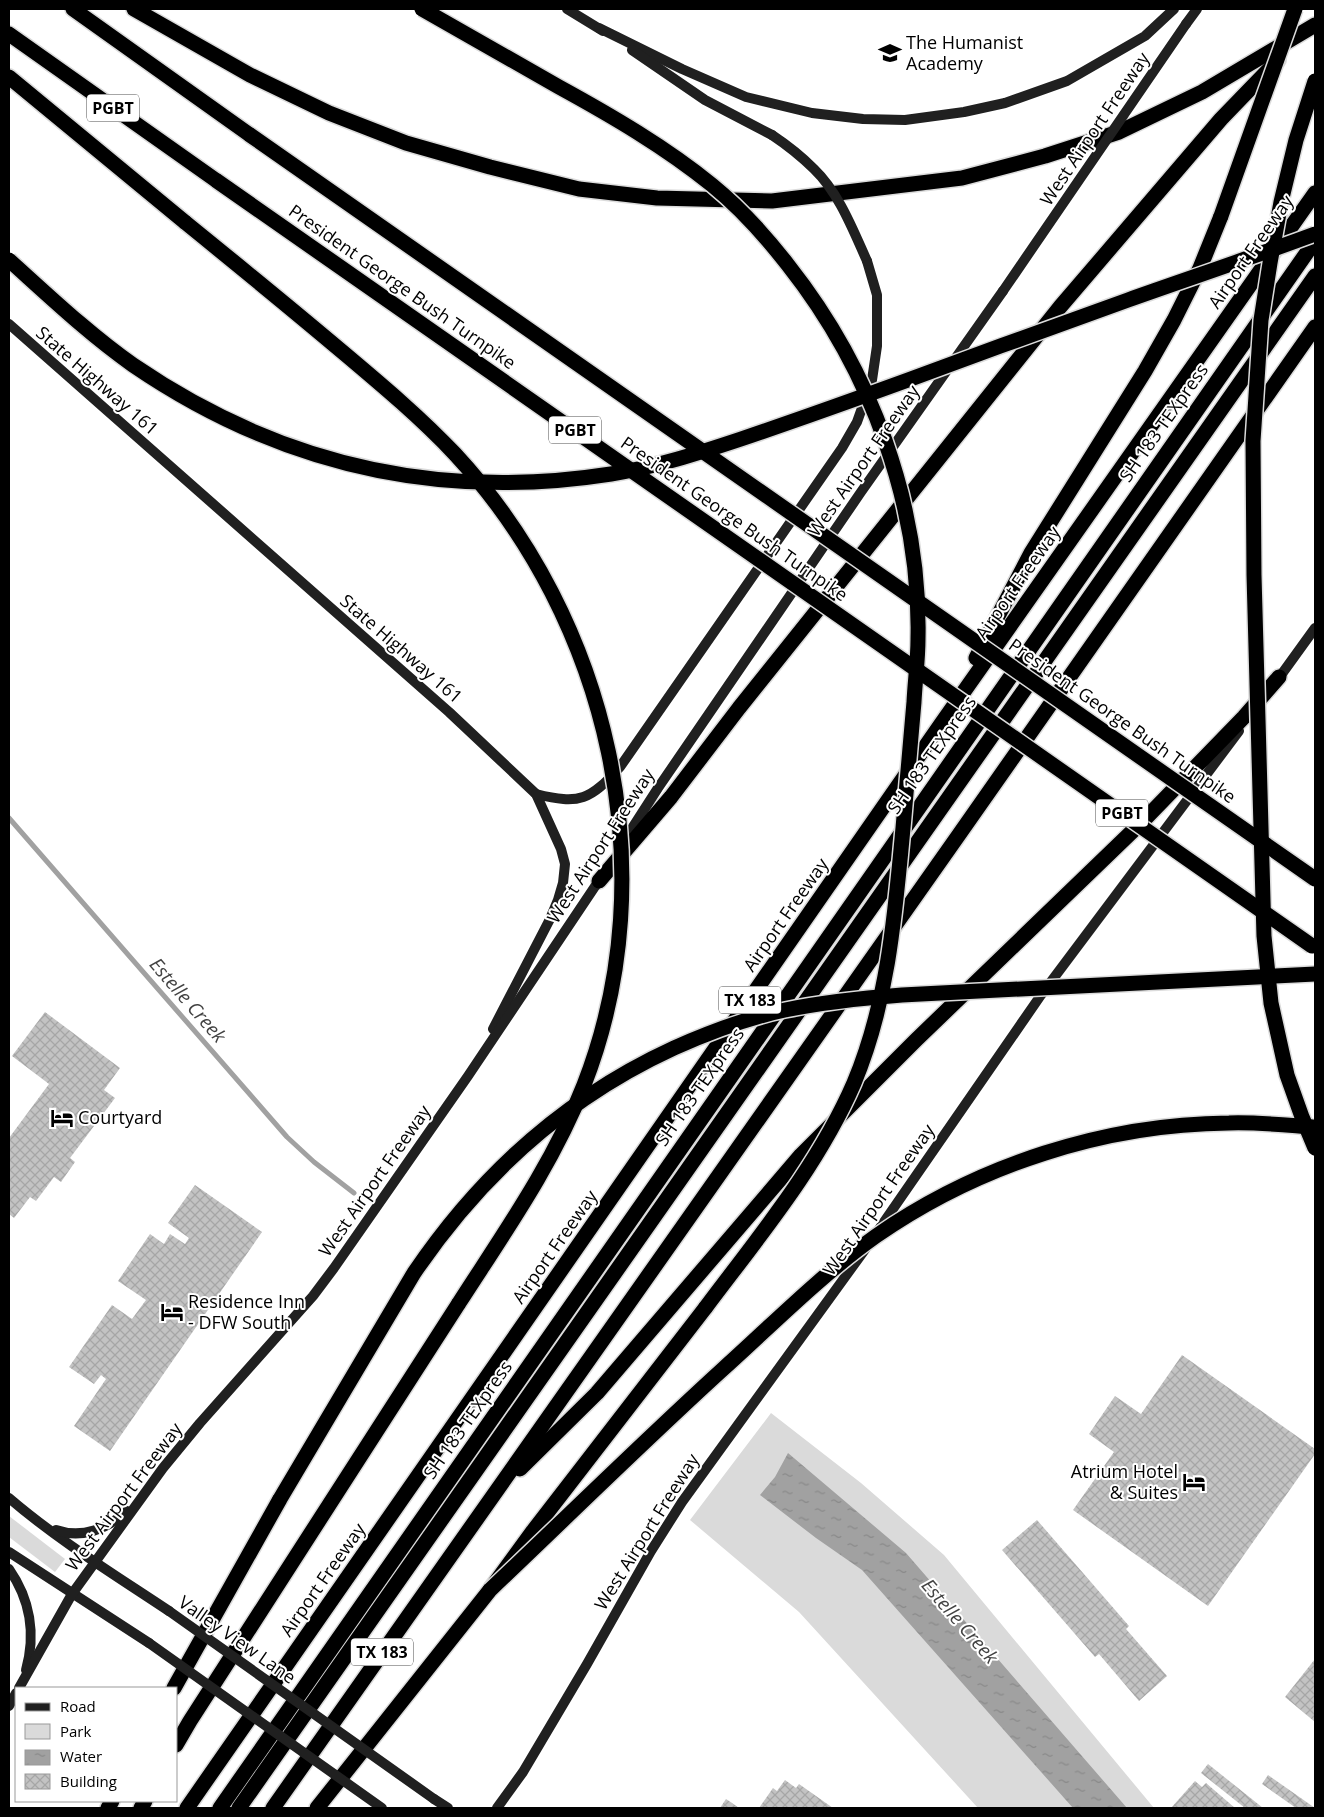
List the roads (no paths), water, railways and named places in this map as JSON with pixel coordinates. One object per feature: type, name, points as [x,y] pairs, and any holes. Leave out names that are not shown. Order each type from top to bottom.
[{"type":"highway","name":"President George Bush Turnpike","points":[[73,9],[250,135],[1315,879]]},
{"type":"highway","points":[[134,9],[250,74],[329,113],[406,144],[579,189],[656,198],[772,201],[962,178],[1045,156],[1119,132],[1202,92],[1315,25]]},
{"type":"highway","points":[[317,1808],[490,1590],[533,1531],[779,1211],[836,1124],[856,1078],[872,1032],[883,990],[889,956],[898,885],[918,639],[916,582],[909,527],[898,477],[870,403],[842,344],[816,302],[788,264],[715,187],[680,161],[592,105],[422,9]]},
{"type":"highway","points":[[942,724],[1031,553],[1145,372],[1200,268],[1221,216],[1295,9]]},
{"type":"highway","points":[[598,881],[671,797],[739,708],[1060,307],[1221,119],[1315,25]]},
{"type":"highway","name":"President George Bush Turnpike","points":[[9,34],[1315,948]]},
{"type":"highway","points":[[9,77],[394,396],[455,454],[488,492],[521,538],[567,623],[596,704],[608,747],[618,810],[622,886],[618,948],[604,1021],[585,1081],[556,1147],[519,1210],[178,1742]]},
{"type":"highway","points":[[1315,81],[1296,140],[1281,202],[1273,246],[1262,320],[1253,441],[1254,575],[1264,936],[1271,1003],[1287,1074],[1302,1118],[1315,1148]]},
{"type":"highway","name":"Airport Freeway","points":[[187,1808],[1315,192]]},
{"type":"highway","points":[[9,260],[73,317],[132,364],[222,418],[271,439],[321,457],[370,469],[427,479],[469,483],[533,482],[613,474],[686,457],[806,417],[1315,234]]},
{"type":"highway","name":"SH 183 TEXpress","points":[[220,1808],[1315,241]]},
{"type":"highway","name":"SH 183 TEXpress","points":[[239,1808],[1315,276]]},
{"type":"highway","name":"TX 183","points":[[273,1808],[1315,327]]},
{"type":"highway","points":[[492,1497],[597,1393],[800,1155],[923,1033],[1142,822],[1244,717],[1279,677]]},
{"type":"highway","points":[[175,1687],[280,1499],[414,1273],[437,1238],[504,1163],[544,1127],[595,1090],[644,1062],[692,1040],[737,1023],[785,1010],[846,1000],[902,995],[1315,974]]},
{"type":"highway","points":[[490,1590],[642,1444],[822,1278],[876,1236],[923,1207],[967,1184],[1017,1163],[1063,1148],[1114,1135],[1183,1125],[1229,1123],[1269,1123],[1315,1127]]},
{"type":"main road","points":[[536,794],[569,800],[585,798],[603,786],[620,768],[842,448],[857,422],[872,380],[877,346],[877,295],[868,261],[833,193],[816,170],[772,135],[705,100],[599,28],[567,9]]},
{"type":"main road","points":[[599,28],[682,69],[746,97],[812,113],[863,119],[905,120],[964,112],[1006,103],[1067,81],[1145,36],[1174,9]]},
{"type":"main road","name":"West Airport Freeway","points":[[20,1685],[72,1594],[144,1494],[182,1445],[318,1289],[395,1181],[468,1076],[658,788],[1197,9]]},
{"type":"main road","name":"State Highway 161","points":[[9,324],[449,712],[536,794],[561,849],[565,864],[563,883],[550,919],[468,1076]]},
{"type":"main road","name":"West Airport Freeway","points":[[497,1808],[523,1772],[651,1551],[682,1502],[845,1277],[1041,996],[1315,628]]},
{"type":"main road","points":[[39,1522],[66,1533],[93,1531],[119,1518],[144,1494]]},
{"type":"main road","name":"Valley View Lane","points":[[9,1498],[94,1562],[169,1612],[448,1808]]},
{"type":"main road","points":[[9,1552],[149,1643],[382,1808]]},
{"type":"main road","points":[[9,1569],[29,1611],[32,1630],[28,1663],[20,1685]]},
{"type":"main road","points":[[9,1706],[15,1695]]},
{"type":"water","points":[[788,1453],[906,1553],[1127,1808],[1073,1808],[862,1570],[760,1495],[775,1477]]},
{"type":"waterway","name":"Estelle Creek","points":[[9,818],[287,1137],[314,1162],[354,1193]]},
{"type":"place","name":"The Humanist Academy","points":[[890,53]]},
{"type":"place","name":"Courtyard","points":[[62,1118]]},
{"type":"place","name":"Residence Inn - DFW South","points":[[172,1312]]},
{"type":"place","name":"Atrium Hotel & Suites","points":[[1194,1482]]}]
